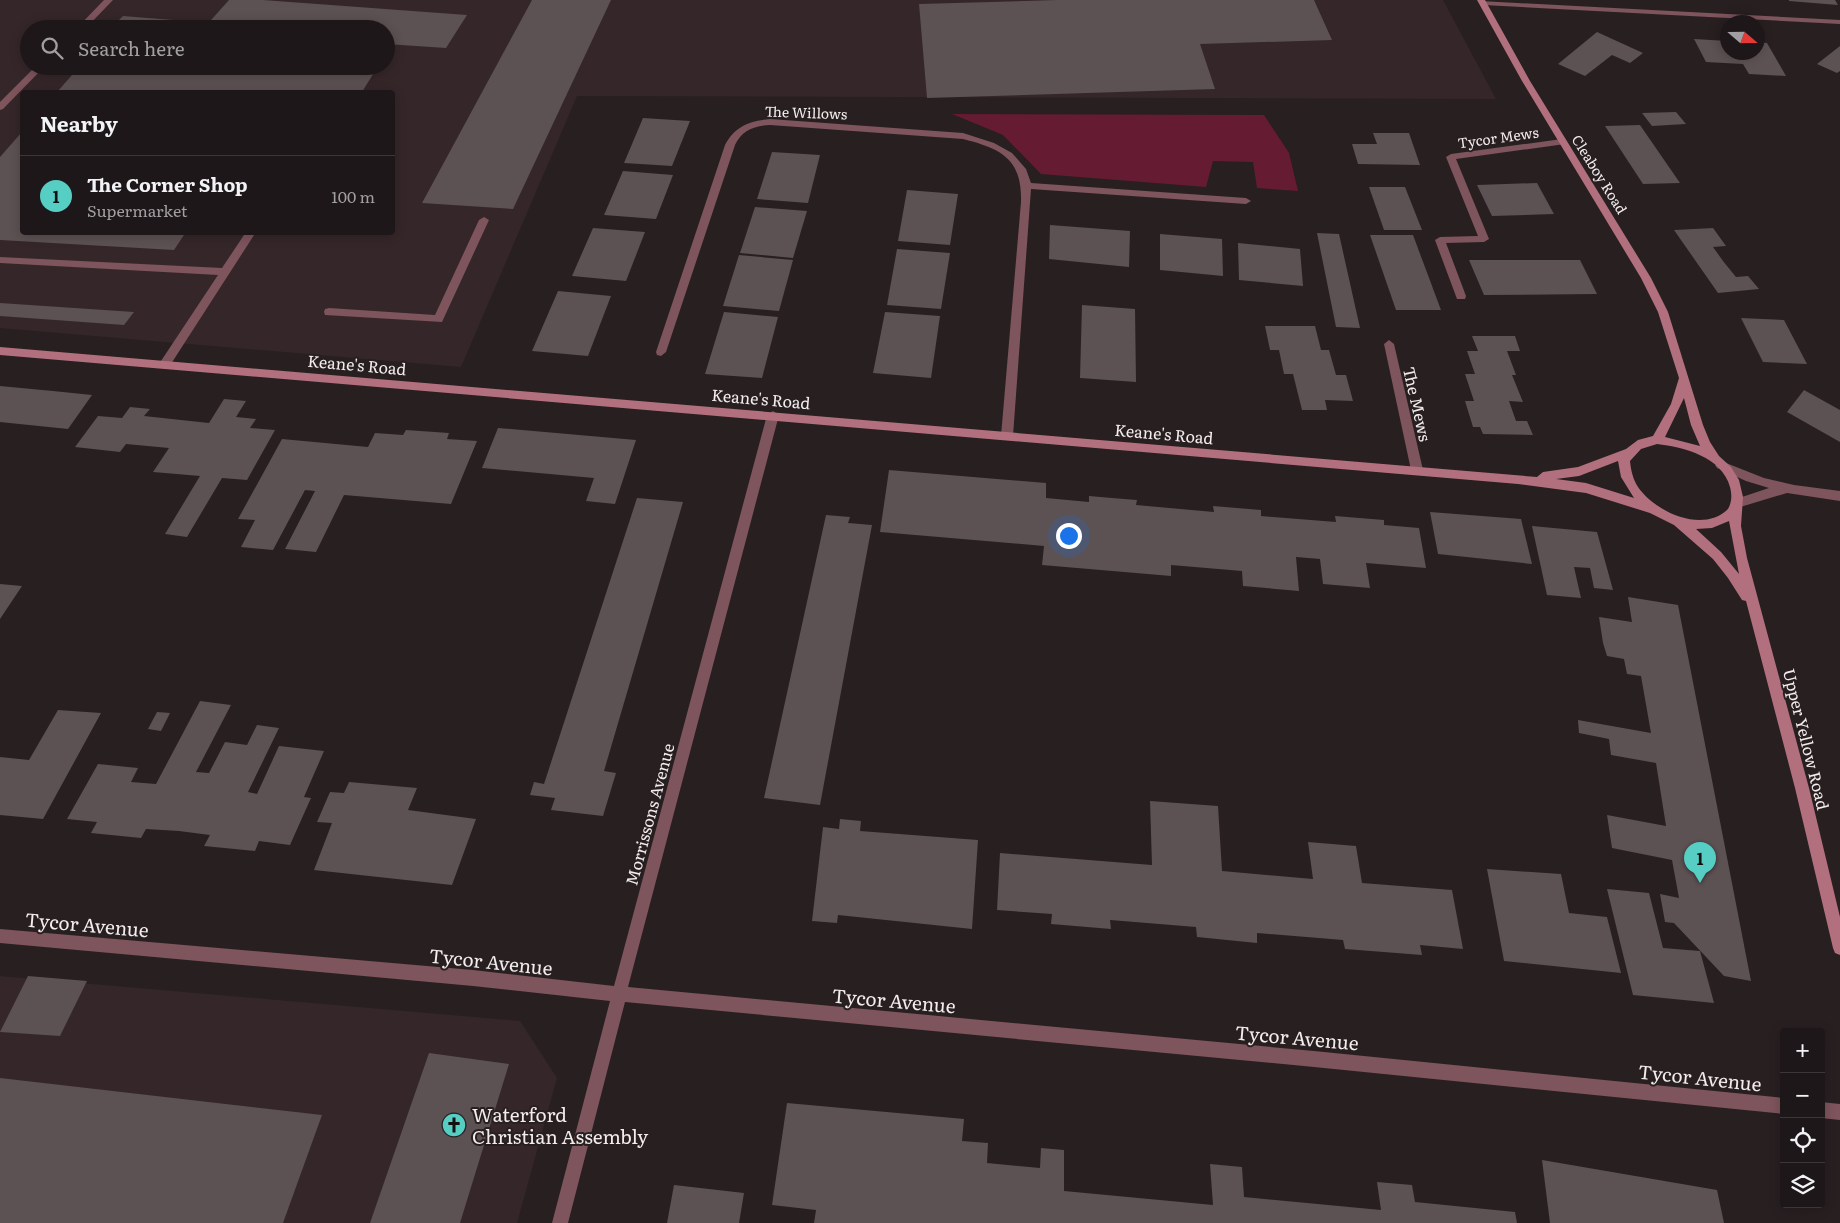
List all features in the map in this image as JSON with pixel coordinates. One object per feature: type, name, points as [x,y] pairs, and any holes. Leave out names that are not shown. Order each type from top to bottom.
[{"type":"street","points":[[89,20],[109,0]]},
{"type":"street","points":[[1482,2],[1840,22]]},
{"type":"street","name":"Cleaboy Road","points":[[1482,2],[1562,142],[1646,278],[1662,312],[1682,370],[1689,403],[1697,425],[1705,444],[1719,463]]},
{"type":"street","points":[[0,107],[32,75]]},
{"type":"street","name":"The Willows","points":[[661,352],[730,145],[738,132],[747,126],[761,123],[780,123],[963,136],[997,148],[1016,162],[1022,169],[1026,186],[1007,436]]},
{"type":"street","name":"Tycor Mews","points":[[1461,296],[1440,240],[1484,239],[1451,157],[1562,142]]},
{"type":"street","points":[[1026,186],[1246,201]]},
{"type":"street","points":[[329,312],[438,319],[484,220]]},
{"type":"street","points":[[164,364],[249,235]]},
{"type":"street","points":[[0,260],[225,272]]},
{"type":"street","name":"The Mews","points":[[1389,344],[1417,470]]},
{"type":"street","name":"Keane's Road","points":[[0,351],[1518,479],[1586,488],[1653,509]]},
{"type":"street","name":"Cleaboy Road","points":[[1657,440],[1678,399],[1682,387],[1682,370]]},
{"type":"street","name":"Morrissons Avenue","points":[[560,1223],[773,415]]},
{"type":"street","points":[[1719,463],[1736,488],[1736,505],[1729,516],[1719,521],[1706,524],[1692,524],[1676,520],[1653,509],[1632,490],[1626,480],[1624,461],[1634,447],[1644,442],[1657,440],[1687,445],[1719,463],[1762,483],[1794,491],[1840,496]]},
{"type":"street","name":"Keane's Road","points":[[1518,479],[1542,478],[1579,471],[1628,453]]},
{"type":"street","points":[[1736,505],[1769,493],[1794,491]]},
{"type":"street","name":"Upper Yellow Road","points":[[1736,505],[1738,544],[1800,779],[1840,948]]},
{"type":"street","name":"Upper Yellow Road","points":[[1676,520],[1706,544],[1730,570],[1748,600],[1759,626]]},
{"type":"street","name":"Tycor Avenue","points":[[0,936],[473,978],[619,994],[1324,1060],[1780,1106]]},
{"type":"street","points":[[1825,1110],[1840,1112]]},
{"type":"shaded area","points":[[0,0],[1443,0],[1496,99],[577,96],[461,367],[0,328]]},
{"type":"shaded area","points":[[952,114],[1264,115],[1289,153],[1298,191],[1257,188],[1253,162],[1213,161],[1206,187],[1041,174],[1003,135]]},
{"type":"shaded area","points":[[0,976],[520,1021],[557,1078],[517,1223],[0,1223]]},
{"type":"building","points":[[229,0],[263,0],[467,15],[446,48],[395,45],[395,20],[211,20]]},
{"type":"building","points":[[532,0],[611,0],[513,209],[422,203]]},
{"type":"building","points":[[1057,0],[1314,0],[1332,40],[1200,44],[1215,89],[927,98],[919,4]]},
{"type":"building","points":[[1835,0],[1838,5],[1789,1]]},
{"type":"building","points":[[123,16],[173,20],[119,20]]},
{"type":"building","points":[[1597,32],[1643,53],[1630,63],[1612,55],[1585,76],[1558,64]]},
{"type":"building","points":[[1694,39],[1720,41],[1720,60],[1765,60],[1765,43],[1767,43],[1786,76],[1749,74],[1743,64],[1706,62]]},
{"type":"building","points":[[1840,46],[1840,71],[1837,73],[1817,64]]},
{"type":"building","points":[[72,75],[373,75],[363,90],[59,90]]},
{"type":"building","points":[[1676,112],[1686,124],[1652,126],[1642,113]]},
{"type":"building","points":[[643,118],[690,121],[672,166],[624,163]]},
{"type":"building","points":[[1640,125],[1680,183],[1643,184],[1605,126]]},
{"type":"building","points":[[1373,133],[1409,133],[1420,165],[1358,164],[1352,144],[1377,144]]},
{"type":"building","points":[[20,134],[20,235],[184,235],[174,250],[0,240],[0,157]]},
{"type":"building","points":[[772,152],[820,155],[808,203],[757,199]]},
{"type":"building","points":[[623,171],[673,175],[656,219],[604,215]]},
{"type":"building","points":[[1537,183],[1554,214],[1492,216],[1477,185]]},
{"type":"building","points":[[1369,187],[1405,187],[1422,230],[1384,230]]},
{"type":"building","points":[[907,190],[958,194],[950,245],[898,241]]},
{"type":"building","points":[[755,207],[807,211],[793,258],[740,253]]},
{"type":"building","points":[[1050,225],[1130,231],[1129,267],[1049,259]]},
{"type":"building","points":[[593,228],[645,232],[626,281],[572,276]]},
{"type":"building","points":[[1713,228],[1726,246],[1713,247],[1723,261],[1736,277],[1748,276],[1759,289],[1718,293],[1674,230]]},
{"type":"building","points":[[1317,233],[1339,234],[1360,328],[1336,327]]},
{"type":"building","points":[[1160,234],[1222,239],[1223,276],[1160,270]]},
{"type":"building","points":[[1370,235],[1413,235],[1441,310],[1396,310]]},
{"type":"building","points":[[1238,243],[1300,249],[1303,286],[1239,280]]},
{"type":"building","points":[[897,249],[950,253],[941,309],[887,305]]},
{"type":"building","points":[[739,255],[793,260],[779,311],[723,306]]},
{"type":"building","points":[[1469,260],[1580,260],[1597,294],[1484,295]]},
{"type":"building","points":[[558,291],[611,296],[588,356],[532,351]]},
{"type":"building","points":[[0,303],[134,312],[124,325],[0,316]]},
{"type":"building","points":[[1082,305],[1135,309],[1136,382],[1080,378]]},
{"type":"building","points":[[724,312],[778,317],[762,378],[705,374]]},
{"type":"building","points":[[885,312],[940,316],[931,378],[873,373]]},
{"type":"building","points":[[1741,318],[1784,320],[1807,364],[1763,362]]},
{"type":"building","points":[[1265,326],[1315,326],[1321,350],[1329,350],[1336,375],[1346,375],[1353,401],[1325,400],[1327,410],[1302,410],[1293,374],[1284,374],[1279,350],[1270,350]]},
{"type":"building","points":[[1472,336],[1515,336],[1520,351],[1507,351],[1516,375],[1512,375],[1523,402],[1509,401],[1516,421],[1527,421],[1533,435],[1483,434],[1480,427],[1473,427],[1465,401],[1474,401],[1465,374],[1475,374],[1467,351],[1478,351]]},
{"type":"building","points":[[0,386],[92,395],[68,429],[0,422]]},
{"type":"building","points":[[1804,390],[1840,410],[1840,442],[1787,412]]},
{"type":"building","points":[[224,399],[246,401],[236,417],[256,419],[250,428],[275,430],[247,480],[222,478],[187,537],[165,534],[200,476],[153,472],[169,448],[126,444],[120,452],[75,447],[98,416],[122,418],[130,407],[150,409],[144,416],[209,423]]},
{"type":"building","points":[[498,428],[636,440],[615,504],[586,501],[594,478],[482,468]]},
{"type":"building","points":[[406,430],[449,433],[447,439],[477,441],[451,504],[344,495],[316,552],[285,549],[315,491],[305,490],[273,550],[241,547],[255,520],[238,519],[282,439],[368,447],[375,433],[403,435]]},
{"type":"building","points":[[889,470],[1046,483],[1046,498],[1089,502],[1089,496],[1137,500],[1136,505],[1214,512],[1213,506],[1261,510],[1261,516],[1336,522],[1335,516],[1384,520],[1384,525],[1419,528],[1426,568],[1366,563],[1370,588],[1323,584],[1320,559],[1296,557],[1299,591],[1243,586],[1242,571],[1171,565],[1171,576],[1042,565],[1044,546],[880,532]]},
{"type":"building","points":[[637,498],[683,502],[604,771],[616,773],[603,816],[551,810],[555,798],[530,795],[534,782],[544,784]]},
{"type":"building","points":[[1430,512],[1521,519],[1532,564],[1438,554]]},
{"type":"building","points":[[826,515],[850,517],[848,523],[872,525],[820,805],[764,798]]},
{"type":"building","points":[[1532,526],[1597,532],[1613,590],[1594,588],[1590,568],[1574,567],[1581,598],[1547,595]]},
{"type":"building","points":[[0,584],[22,586],[0,619]]},
{"type":"building","points":[[1628,597],[1678,605],[1751,981],[1724,976],[1674,923],[1665,922],[1660,894],[1679,898],[1672,860],[1612,848],[1607,815],[1666,826],[1656,763],[1611,755],[1609,739],[1579,733],[1578,720],[1651,733],[1641,676],[1627,674],[1624,659],[1607,656],[1603,643],[1599,617],[1632,622]]},
{"type":"building","points":[[200,701],[231,705],[196,772],[209,773],[225,742],[247,745],[257,725],[279,728],[248,792],[257,794],[279,746],[324,751],[304,797],[311,798],[290,845],[259,841],[255,851],[204,846],[210,835],[179,831],[146,829],[141,838],[91,833],[97,822],[67,819],[98,764],[138,768],[131,782],[156,784]]},
{"type":"building","points":[[58,710],[101,713],[43,819],[0,815],[0,757],[29,760]]},
{"type":"building","points":[[157,712],[170,713],[161,731],[148,729]]},
{"type":"building","points":[[349,782],[417,788],[408,810],[476,819],[452,885],[314,870],[332,823],[317,822],[330,792],[344,793]]},
{"type":"building","points":[[1150,801],[1218,806],[1222,871],[1313,879],[1308,842],[1356,846],[1362,883],[1452,890],[1463,949],[1420,945],[1422,955],[1345,949],[1343,940],[1257,933],[1257,943],[1197,937],[1196,927],[1110,920],[1111,929],[1051,924],[1052,914],[997,910],[1000,853],[1152,865]]},
{"type":"building","points":[[840,819],[861,821],[860,831],[978,840],[972,929],[838,915],[837,923],[812,921],[823,827],[839,829]]},
{"type":"building","points":[[1487,869],[1561,874],[1569,913],[1607,917],[1621,973],[1504,961]]},
{"type":"building","points":[[1607,889],[1649,893],[1663,948],[1700,951],[1714,1003],[1633,995]]},
{"type":"building","points":[[28,976],[87,981],[60,1036],[0,1032]]},
{"type":"building","points":[[429,1053],[509,1064],[460,1223],[370,1223]]},
{"type":"building","points":[[0,1078],[322,1115],[283,1223],[0,1223]]},
{"type":"building","points":[[787,1103],[964,1119],[962,1141],[988,1143],[987,1163],[1040,1168],[1041,1148],[1064,1150],[1064,1191],[1213,1205],[1210,1164],[1242,1167],[1244,1197],[1381,1210],[1377,1182],[1412,1185],[1415,1202],[1515,1212],[1517,1223],[814,1223],[816,1210],[772,1205]]},
{"type":"building","points":[[1542,1160],[1717,1190],[1724,1223],[1550,1223]]},
{"type":"building","points":[[674,1185],[744,1193],[739,1223],[667,1223]]},
{"type":"place","name":"The Corner Shop","points":[[1700,883]]},
{"type":"place","name":"Waterford Christian Assembly","points":[[454,1125]]}]
